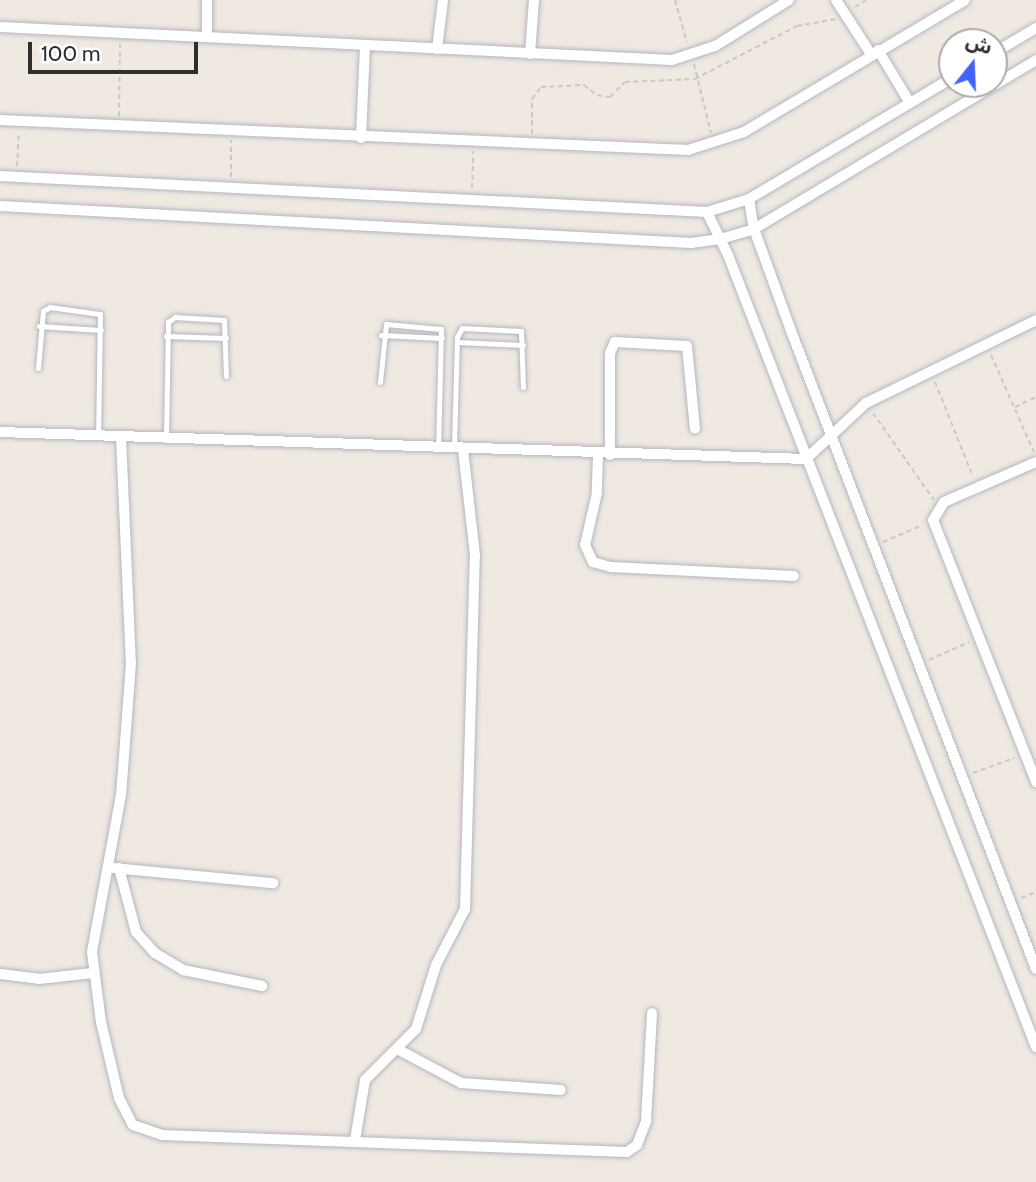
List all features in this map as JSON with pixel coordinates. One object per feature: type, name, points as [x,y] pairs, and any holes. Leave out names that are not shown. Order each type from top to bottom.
[{"type":"street","points":[[206,37],[207,0]]},
{"type":"street","points":[[437,48],[443,0]]},
{"type":"street","points":[[530,54],[534,0]]},
{"type":"street","points":[[0,27],[649,60],[694,55],[789,0]]},
{"type":"street","points":[[836,0],[910,103]]},
{"type":"street","points":[[0,120],[662,152],[715,144],[744,132],[965,0]]},
{"type":"street","points":[[1008,45],[1036,28]]},
{"type":"street","points":[[361,138],[365,44]]},
{"type":"street","points":[[0,206],[691,243],[720,239],[754,229],[1036,60]]},
{"type":"street","points":[[0,176],[707,212],[749,199],[938,86]]},
{"type":"street","points":[[749,199],[754,229],[1036,969]]},
{"type":"street","points":[[707,212],[720,239],[1036,1047]]},
{"type":"street","points":[[0,432],[610,456],[806,459],[866,403],[1036,320]]},
{"type":"street","points":[[610,456],[610,354],[615,342],[687,346],[695,429]]},
{"type":"street","points":[[121,437],[131,663],[121,795],[93,936],[93,973],[119,1098],[133,1125],[162,1135],[627,1152],[637,1145],[646,1121],[652,1013]]},
{"type":"street","points":[[355,1140],[365,1080],[399,1050],[416,1030],[436,965],[465,909],[475,555],[458,450]]},
{"type":"street","points":[[598,455],[597,493],[585,545],[593,562],[611,567],[794,576]]},
{"type":"street","points":[[1036,463],[939,507],[933,520],[1036,782]]},
{"type":"street","points":[[106,867],[274,883]]},
{"type":"street","points":[[119,868],[136,932],[155,953],[183,970],[262,986]]},
{"type":"street","points":[[0,974],[38,979],[93,973]]},
{"type":"street","points":[[399,1050],[461,1083],[561,1090]]},
{"type":"lane","points":[[38,368],[41,314],[50,307],[95,311],[102,317],[97,436]]},
{"type":"lane","points":[[166,438],[166,336],[172,319],[209,318],[225,321],[226,376]]},
{"type":"lane","points":[[380,382],[381,335],[390,322],[436,325],[442,338],[438,449]]},
{"type":"lane","points":[[39,326],[101,330]]},
{"type":"lane","points":[[458,450],[457,342],[462,328],[520,331],[523,345],[523,387]]},
{"type":"lane","points":[[381,335],[442,338]]},
{"type":"lane","points":[[166,336],[226,338]]},
{"type":"lane","points":[[457,342],[523,345]]},
{"type":"path","points":[[675,0],[681,30],[694,55],[695,79],[715,144]]},
{"type":"path","points":[[532,146],[532,99],[541,87],[584,85],[597,95],[610,97],[625,82],[695,79],[797,26],[820,24],[845,15],[866,0]]},
{"type":"path","points":[[119,126],[120,33]]},
{"type":"path","points":[[17,177],[19,121]]},
{"type":"path","points":[[231,131],[231,188]]},
{"type":"path","points":[[472,201],[473,143]]},
{"type":"path","points":[[986,344],[1036,455]]},
{"type":"path","points":[[931,371],[977,488]]},
{"type":"path","points":[[1014,407],[1036,397]]},
{"type":"path","points":[[866,403],[939,507]]},
{"type":"path","points":[[873,546],[933,520]]},
{"type":"path","points":[[919,664],[979,638]]},
{"type":"path","points":[[962,777],[1025,753]]},
{"type":"path","points":[[1011,903],[1036,892]]}]
